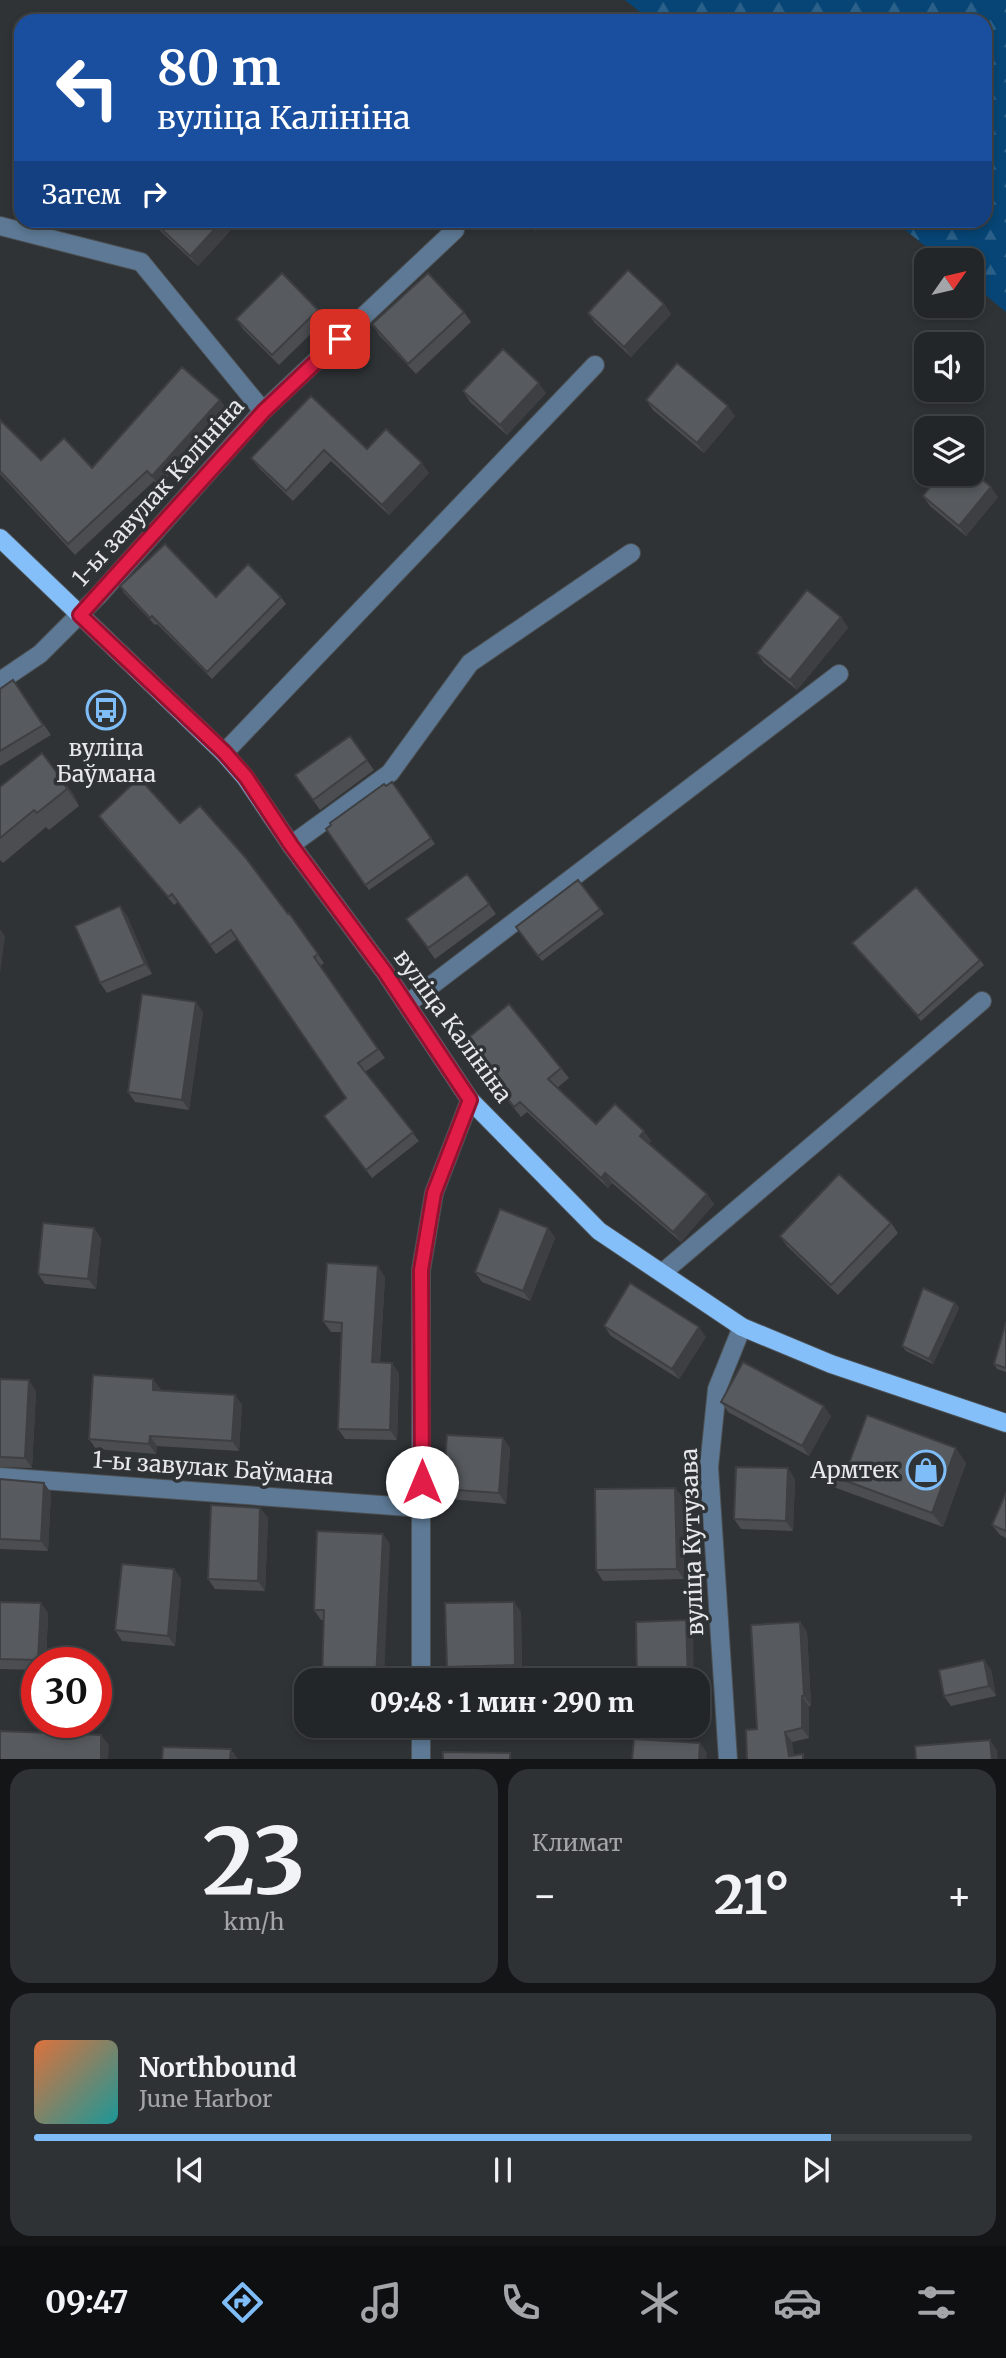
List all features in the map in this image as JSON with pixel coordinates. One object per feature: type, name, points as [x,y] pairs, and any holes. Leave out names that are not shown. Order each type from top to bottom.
[{"type":"main road","name":"вуліца Калініна","points":[[0,538],[224,752],[246,777],[291,845],[407,1004],[470,1100],[599,1231],[743,1327],[831,1364],[1006,1423]]},
{"type":"street","points":[[0,226],[142,262],[264,411]]},
{"type":"street","name":"1-ы завулак Калініна","points":[[0,681],[40,654],[80,615],[264,411],[455,230]]},
{"type":"street","points":[[224,752],[595,366]]},
{"type":"street","points":[[291,845],[390,774],[470,663],[631,553]]},
{"type":"street","points":[[407,1004],[839,674]]},
{"type":"street","points":[[662,1273],[982,1001]]},
{"type":"street","points":[[421,1668],[421,1270],[434,1193],[470,1100]]},
{"type":"street","name":"вуліца Кутузава","points":[[728,1759],[709,1467],[717,1389],[743,1327]]},
{"type":"street","name":"1-ы завулак Баўмана","points":[[0,1476],[422,1508]]},
{"type":"street","points":[[421,1738],[421,1759]]},
{"type":"green space","points":[[625,0],[1006,0],[1006,312],[984,294],[984,248],[928,248],[903,228],[992,228],[992,14],[642,14]]},
{"type":"building","points":[[160,228],[216,228],[190,256]]},
{"type":"building","points":[[628,270],[664,304],[624,347],[588,313]]},
{"type":"building","points":[[282,273],[318,310],[272,355],[236,319]]},
{"type":"building","points":[[428,273],[464,312],[408,364],[372,324]]},
{"type":"building","points":[[503,349],[539,383],[500,425],[463,391]]},
{"type":"building","points":[[677,363],[728,406],[697,443],[646,400]]},
{"type":"building","points":[[182,367],[220,400],[152,476],[147,471],[68,544],[0,471],[0,420],[41,460],[64,438],[92,468]]},
{"type":"building","points":[[311,396],[367,449],[386,429],[422,463],[382,505],[324,450],[286,491],[251,458]]},
{"type":"building","points":[[984,481],[991,487],[959,526],[923,496],[931,486],[984,486]]},
{"type":"building","points":[[165,544],[216,597],[248,564],[281,597],[207,672],[120,586]]},
{"type":"building","points":[[807,590],[841,617],[790,680],[757,653]]},
{"type":"building","points":[[13,680],[43,725],[0,751],[0,689]]},
{"type":"building","points":[[350,736],[367,760],[313,800],[295,775]]},
{"type":"building","points":[[42,753],[67,789],[37,813],[34,810],[0,838],[0,787]]},
{"type":"building","points":[[139,778],[180,823],[200,806],[245,857],[318,954],[314,957],[378,1049],[358,1063],[413,1132],[366,1170],[324,1116],[346,1098],[231,930],[210,945],[172,894],[168,897],[99,816]]},
{"type":"building","points":[[392,782],[431,838],[365,885],[326,829],[330,823],[384,784],[386,786]]},
{"type":"building","points":[[467,874],[489,904],[428,948],[406,919]]},
{"type":"building","points":[[578,880],[600,909],[538,956],[516,927]]},
{"type":"building","points":[[916,887],[980,960],[918,1016],[852,943]]},
{"type":"building","points":[[120,906],[145,964],[100,983],[75,926]]},
{"type":"building","points":[[142,994],[196,1002],[182,1100],[128,1092]]},
{"type":"building","points":[[509,1004],[561,1068],[548,1079],[596,1124],[615,1104],[644,1131],[640,1136],[707,1194],[673,1232],[605,1173],[601,1178],[520,1102],[514,1107],[462,1043]]},
{"type":"building","points":[[839,1174],[891,1223],[831,1285],[780,1236]]},
{"type":"building","points":[[500,1209],[548,1228],[523,1291],[475,1272]]},
{"type":"building","points":[[43,1223],[94,1228],[88,1279],[38,1274]]},
{"type":"building","points":[[327,1263],[378,1266],[372,1362],[392,1363],[390,1430],[338,1429],[342,1323],[323,1321]]},
{"type":"building","points":[[630,1283],[699,1327],[672,1369],[604,1326]]},
{"type":"building","points":[[923,1288],[955,1303],[929,1359],[902,1346]]},
{"type":"building","points":[[1006,1322],[1006,1368],[994,1364]]},
{"type":"building","points":[[743,1362],[824,1406],[802,1446],[721,1402]]},
{"type":"building","points":[[93,1375],[153,1379],[153,1390],[235,1395],[232,1441],[150,1436],[149,1444],[89,1439]]},
{"type":"building","points":[[0,1379],[29,1380],[25,1458],[0,1457]]},
{"type":"building","points":[[867,1415],[956,1448],[932,1513],[817,1470],[818,1465],[848,1466]]},
{"type":"building","points":[[447,1435],[503,1438],[499,1493],[443,1489]]},
{"type":"building","points":[[736,1467],[788,1468],[786,1521],[734,1519]]},
{"type":"building","points":[[0,1479],[44,1483],[41,1541],[0,1539]]},
{"type":"building","points":[[675,1488],[677,1569],[596,1570],[595,1489]]},
{"type":"building","points":[[1006,1493],[1006,1531],[992,1525]]},
{"type":"building","points":[[211,1505],[260,1508],[258,1581],[208,1579]]},
{"type":"building","points":[[317,1531],[383,1534],[377,1668],[322,1668],[324,1610],[314,1610]]},
{"type":"building","points":[[122,1564],[174,1569],[168,1636],[115,1630]]},
{"type":"building","points":[[0,1602],[41,1603],[39,1647],[21,1647],[21,1660],[0,1659]]},
{"type":"building","points":[[514,1602],[515,1665],[447,1667],[445,1603]]},
{"type":"building","points":[[686,1620],[688,1668],[637,1668],[636,1622]]},
{"type":"building","points":[[800,1622],[804,1696],[802,1728],[785,1732],[789,1756],[803,1754],[803,1759],[747,1759],[746,1730],[757,1729],[751,1625]]},
{"type":"building","points":[[984,1660],[989,1686],[944,1696],[939,1670]]},
{"type":"building","points":[[0,1731],[21,1732],[21,1738],[101,1738],[101,1759],[0,1759]]},
{"type":"building","points":[[634,1739],[700,1743],[699,1759],[632,1759]]},
{"type":"building","points":[[990,1740],[992,1759],[916,1759],[915,1746]]},
{"type":"building","points":[[163,1747],[231,1749],[230,1759],[162,1759]]},
{"type":"building","points":[[443,1752],[510,1753],[510,1759],[443,1759]]},
{"type":"place","name":"вуліца Баўмана","points":[[106,710]]},
{"type":"place","name":"Армтек","points":[[926,1470]]},
{"type":"route","points":[[340,339],[264,411],[80,615],[224,752],[246,777],[291,845],[385,972],[470,1100],[434,1193],[421,1270],[422,1482]]}]
